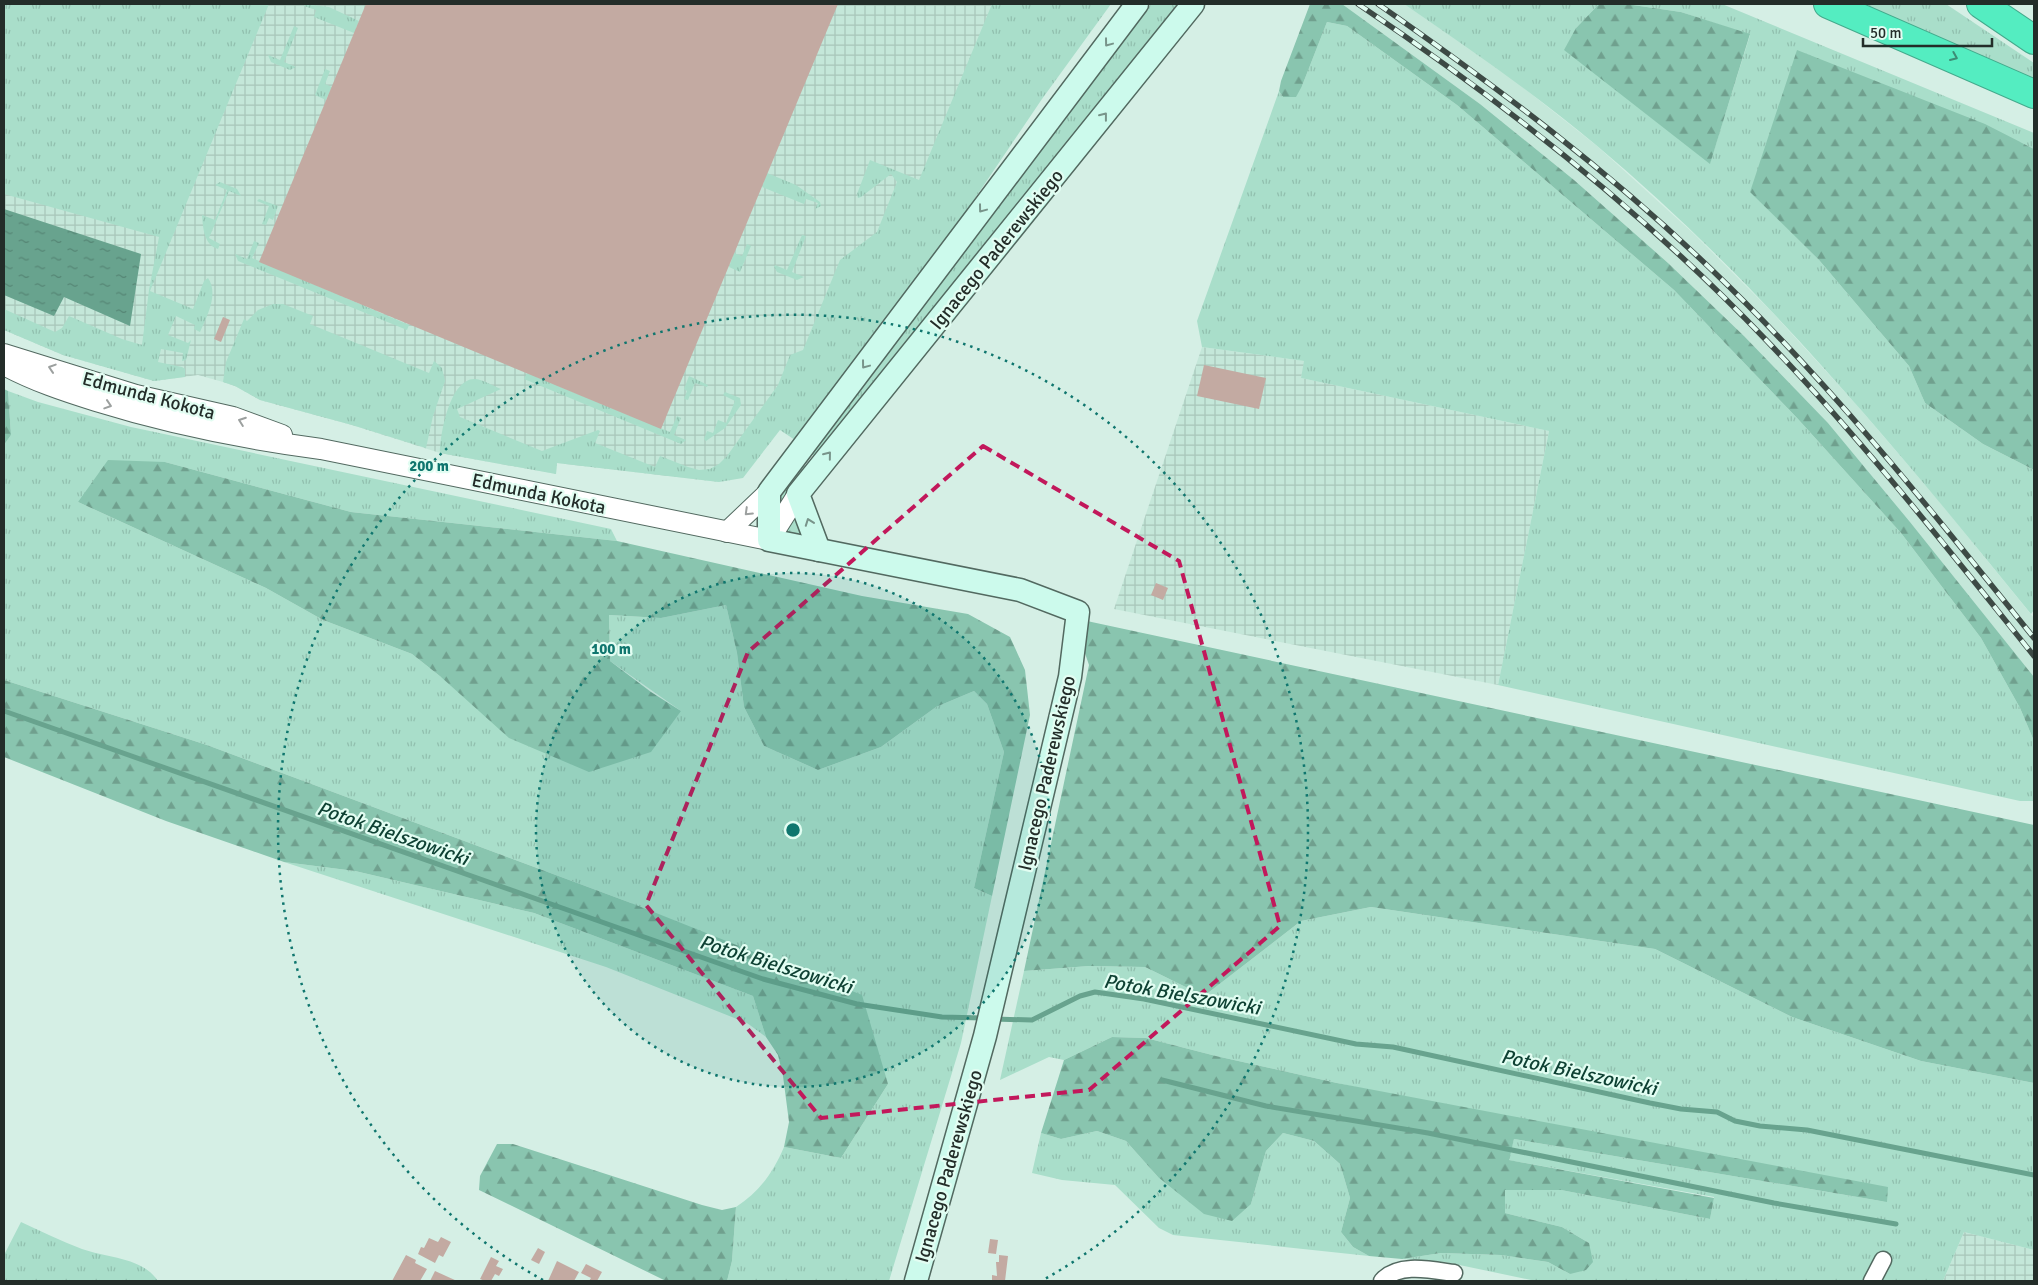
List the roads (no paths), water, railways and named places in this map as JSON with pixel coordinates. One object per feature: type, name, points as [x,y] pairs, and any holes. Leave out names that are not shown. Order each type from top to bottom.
[{"type":"highway","points":[[1828,4],[2034,94]]},
{"type":"highway","points":[[1981,4],[2034,40]]},
{"type":"main road","name":"Ignacego Paderewskiego","points":[[769,492],[1137,4]]},
{"type":"main road","name":"Ignacego Paderewskiego","points":[[798,494],[1193,4]]},
{"type":"main road","points":[[769,492],[769,540]]},
{"type":"main road","points":[[798,494],[819,550]]},
{"type":"main road","name":"Ignacego Paderewskiego","points":[[769,540],[1020,590],[1078,612],[1070,677],[994,995],[916,1281]]},
{"type":"street","name":"Edmunda Kokota","points":[[4,354],[136,395],[233,418],[321,449]]},
{"type":"street","name":"Edmunda Kokota","points":[[4,365],[31,380],[138,414],[266,442],[321,449],[727,532]]},
{"type":"street","points":[[727,532],[769,492]]},
{"type":"street","points":[[769,540],[798,494]]},
{"type":"street","name":"Ignacego Paderewskiego","points":[[727,532],[769,540]]},
{"type":"street","points":[[1872,1281],[1883,1260]]},
{"type":"street","points":[[1382,1281],[1396,1272],[1422,1268],[1454,1273]]},
{"type":"water","points":[[4,209],[141,254],[130,326],[64,297],[54,316],[4,295]]},
{"type":"waterway","name":"Potok Bielszowicki","points":[[4,711],[763,979],[857,1004],[942,1017],[983,1018]]},
{"type":"waterway","name":"Potok Bielszowicki","points":[[994,1019],[1032,1020],[1080,996],[1095,992],[1144,999],[1356,1044],[1393,1047],[1650,1103],[1681,1109],[1717,1112],[1735,1121],[1760,1126],[1807,1130],[2034,1175]]},
{"type":"waterway","points":[[1162,1080],[1266,1106],[1428,1133],[1774,1203],[1896,1224]]},
{"type":"railway","points":[[1358,4],[1467,80],[1520,120],[1623,204],[1720,294],[1803,379],[1871,456],[2034,656]]},
{"type":"railway","points":[[1378,4],[1509,98],[1551,131],[1633,198],[1713,271],[1799,358],[1840,403],[1919,496],[2034,638]]}]
